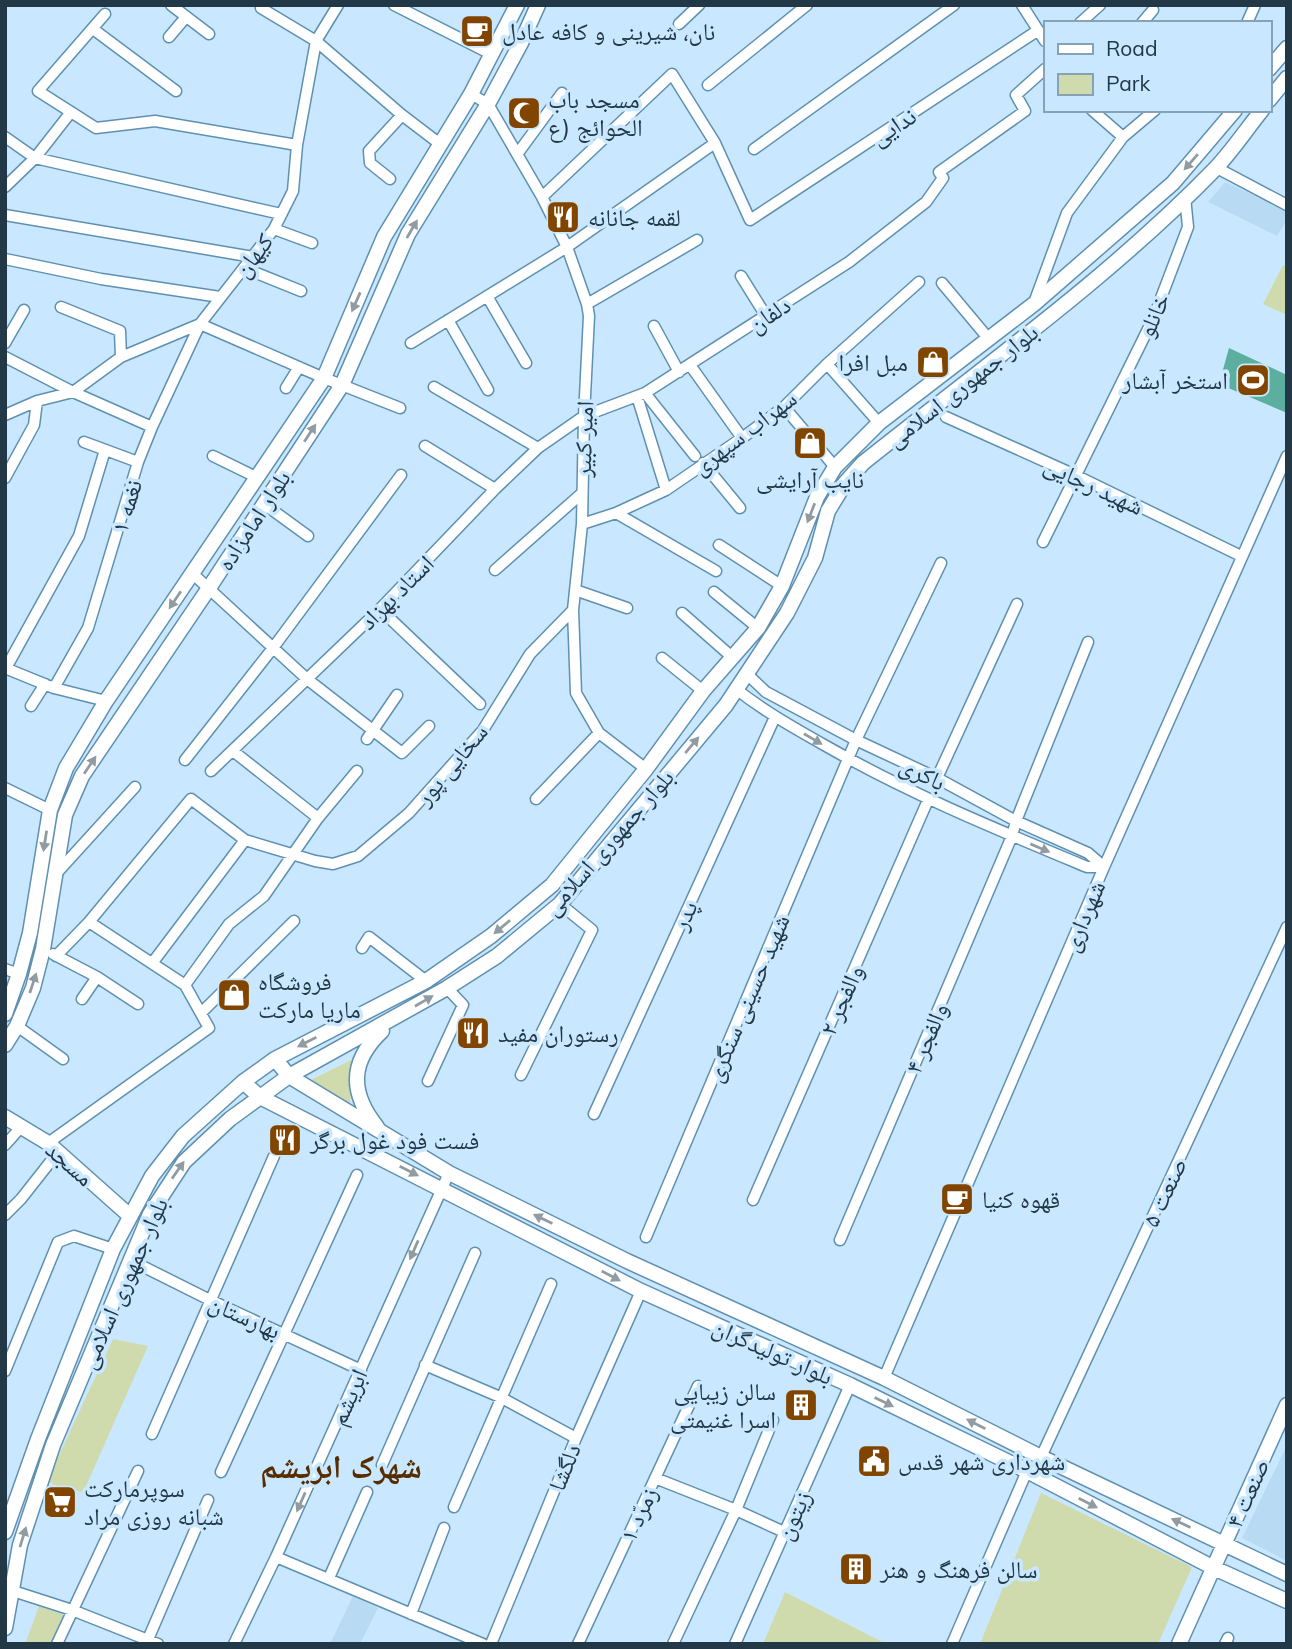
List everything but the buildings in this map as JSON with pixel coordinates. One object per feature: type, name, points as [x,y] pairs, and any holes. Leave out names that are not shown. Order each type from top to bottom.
[{"type":"main road","name":"بلوار امامزاده","points":[[5,1014],[12,971],[30,933],[50,810],[66,768],[106,701],[324,378],[384,237],[471,94],[517,5]]},
{"type":"main road","name":"بلوار امامزاده","points":[[5,1045],[50,952],[55,875],[65,815],[82,776],[342,385],[408,234],[488,103],[521,43],[538,5]]},
{"type":"main road","points":[[1271,67],[1287,48]]},
{"type":"main road","points":[[1271,98],[1286,81]]},
{"type":"main road","name":"بلوار جمهوری اسلامی","points":[[5,1532],[38,1438],[113,1249],[152,1176],[183,1136],[243,1082],[275,1059],[426,981],[491,936],[552,885],[646,769],[703,691],[758,628],[782,586],[817,497],[835,467],[879,423],[1034,304],[1173,183],[1233,112]]},
{"type":"main road","name":"بلوار جمهوری اسلامی","points":[[5,1628],[20,1545],[53,1445],[150,1214],[184,1162],[230,1119],[289,1076],[447,988],[497,956],[560,904],[726,705],[787,613],[814,558],[828,511],[845,483],[863,463],[934,410],[990,362],[1052,317],[1111,267],[1217,167],[1260,112]]},
{"type":"main road","points":[[982,342],[990,362]]},
{"type":"main road","points":[[703,691],[726,705]]},
{"type":"main road","points":[[382,1133],[367,1115],[356,1077],[366,1048],[398,1017]]},
{"type":"main road","name":"بلوار تولیدگران","points":[[275,1059],[289,1076],[449,1172],[626,1261],[884,1378],[1041,1457],[1287,1574]]},
{"type":"main road","name":"بلوار تولیدگران","points":[[243,1082],[261,1097],[641,1291],[850,1385],[1027,1471],[1214,1568],[1287,1601]]},
{"type":"main road","name":"مسجد","points":[[5,1117],[53,1147],[130,1216]]},
{"type":"main road","name":"صنعت ۴","points":[[1179,1644],[1287,1405]]},
{"type":"main road","points":[[38,1438],[53,1445]]},
{"type":"street","points":[[171,5],[209,34]]},
{"type":"street","name":"کیهان","points":[[200,324],[274,229],[293,191],[297,145],[316,41],[338,5]]},
{"type":"street","points":[[394,5],[493,55]]},
{"type":"street","points":[[679,24],[699,5]]},
{"type":"street","points":[[708,86],[807,5]]},
{"type":"street","points":[[754,149],[954,5]]},
{"type":"street","points":[[1022,5],[1044,40]]},
{"type":"street","points":[[1082,21],[1100,5]]},
{"type":"street","points":[[1248,21],[1255,5]]},
{"type":"street","points":[[261,8],[316,41],[440,144]]},
{"type":"street","points":[[1144,21],[1153,10]]},
{"type":"street","points":[[105,14],[38,91],[96,128],[156,121],[297,145]]},
{"type":"street","points":[[169,37],[186,17]]},
{"type":"street","points":[[93,29],[176,91]]},
{"type":"street","name":"ندایی","points":[[715,143],[750,220],[1037,31]]},
{"type":"street","name":"دلفان","points":[[584,416],[641,395],[849,262],[926,202],[943,178],[939,172],[1025,111],[1016,95],[1044,70]]},
{"type":"street","points":[[411,343],[567,247],[715,143],[672,74],[542,197]]},
{"type":"street","points":[[518,153],[562,93]]},
{"type":"street","points":[[471,94],[488,103]]},
{"type":"street","name":"امیر کبیر","points":[[488,103],[518,153],[567,247],[589,316],[582,524],[573,610],[576,693],[599,733],[646,769]]},
{"type":"street","points":[[5,187],[35,158],[71,112]]},
{"type":"street","points":[[1095,112],[1123,137]]},
{"type":"street","points":[[1034,304],[1068,213],[1123,137],[1154,112]]},
{"type":"street","points":[[390,179],[370,163],[369,151],[402,115]]},
{"type":"street","points":[[5,137],[35,158],[281,214]]},
{"type":"street","points":[[1217,167],[1287,205]]},
{"type":"street","name":"خانلو","points":[[1043,542],[1153,319],[1188,227],[1185,197]]},
{"type":"street","points":[[5,215],[253,257]]},
{"type":"street","points":[[274,229],[312,243]]},
{"type":"street","points":[[587,304],[697,240]]},
{"type":"street","points":[[5,259],[101,279],[220,297]]},
{"type":"street","points":[[244,268],[301,291]]},
{"type":"street","points":[[741,276],[766,316]]},
{"type":"street","name":"سهراب سپهری","points":[[582,524],[616,513],[667,490],[699,459],[742,438],[784,407],[827,364],[919,282]]},
{"type":"street","points":[[942,283],[982,342]]},
{"type":"street","points":[[487,296],[526,363]]},
{"type":"street","points":[[61,307],[120,331],[121,357]]},
{"type":"street","points":[[5,344],[24,310]]},
{"type":"street","points":[[448,320],[488,390]]},
{"type":"street","points":[[5,415],[37,401],[73,391],[121,357],[200,324],[400,408]]},
{"type":"street","name":"نغمه ۱","points":[[31,706],[49,686],[88,628],[138,462],[200,324]]},
{"type":"street","points":[[654,326],[679,372]]},
{"type":"street","points":[[5,357],[152,426]]},
{"type":"street","points":[[827,364],[879,423]]},
{"type":"street","points":[[690,365],[742,438]]},
{"type":"street","points":[[286,388],[299,367]]},
{"type":"street","points":[[434,387],[538,448]]},
{"type":"street","points":[[641,395],[740,508]]},
{"type":"street","points":[[641,395],[667,490]]},
{"type":"street","points":[[5,478],[34,425],[37,401]]},
{"type":"street","points":[[784,407],[835,467]]},
{"type":"street","name":"استاد بهزاد","points":[[211,771],[380,609],[538,448],[584,416]]},
{"type":"street","name":"شهید رجایی","points":[[946,416],[1241,556]]},
{"type":"street","points":[[84,442],[138,462]]},
{"type":"street","points":[[425,446],[495,489]]},
{"type":"street","points":[[105,450],[79,536],[6,668],[49,686],[106,701]]},
{"type":"street","points":[[214,456],[256,477]]},
{"type":"street","name":"شهرداری","points":[[884,1378],[1104,867],[1287,456]]},
{"type":"street","points":[[185,760],[273,648],[401,475]]},
{"type":"street","points":[[495,570],[581,494]]},
{"type":"street","points":[[264,504],[308,536]]},
{"type":"street","points":[[616,513],[716,571]]},
{"type":"street","points":[[719,545],[782,586]]},
{"type":"street","name":"شهید حسینی سنگری","points":[[646,1237],[856,740],[941,564]]},
{"type":"street","points":[[193,574],[370,735],[402,753],[429,726]]},
{"type":"street","points":[[575,590],[627,608]]},
{"type":"street","points":[[714,592],[758,628]]},
{"type":"street","points":[[937,778],[1017,604]]},
{"type":"street","points":[[380,609],[480,704]]},
{"type":"street","name":"سخایی پور","points":[[89,922],[191,799],[245,840],[333,864],[358,856],[409,813],[483,730],[530,654],[573,610]]},
{"type":"street","points":[[682,613],[732,657]]},
{"type":"street","name":"والفجر ۴","points":[[840,1240],[1012,836],[1088,642]]},
{"type":"street","points":[[662,658],[703,691]]},
{"type":"street","name":"باکری","points":[[746,673],[766,692],[1016,821],[1088,853],[1104,867]]},
{"type":"street","points":[[736,689],[775,717],[928,800],[1087,867],[1104,867]]},
{"type":"street","points":[[757,706],[756,695],[766,692]]},
{"type":"street","points":[[370,735],[397,695]]},
{"type":"street","name":"پدر","points":[[594,1114],[775,717]]},
{"type":"street","points":[[536,799],[599,733]]},
{"type":"street","points":[[233,751],[318,818]]},
{"type":"street","points":[[185,985],[229,924],[264,896],[318,818],[357,771]]},
{"type":"street","points":[[55,875],[135,787]]},
{"type":"street","points":[[5,788],[50,810]]},
{"type":"street","name":"والفجر ۲","points":[[753,1200],[928,800]]},
{"type":"street","points":[[153,962],[245,840]]},
{"type":"street","points":[[521,1075],[592,930],[560,904]]},
{"type":"street","points":[[202,1012],[294,921]]},
{"type":"street","points":[[5,1214],[21,1199],[53,1147],[209,1028],[185,985],[89,922],[50,952],[97,977],[138,1004]]},
{"type":"street","name":"صنعت ۵","points":[[1041,1457],[1287,927]]},
{"type":"street","points":[[362,948],[369,937],[426,981]]},
{"type":"street","points":[[82,999],[97,977]]},
{"type":"street","points":[[428,1081],[463,1005],[447,988]]},
{"type":"street","points":[[16,1026],[63,1059]]},
{"type":"street","points":[[5,1145],[22,1126]]},
{"type":"street","points":[[152,1434],[274,1156]]},
{"type":"street","name":"ابریشم","points":[[234,1644],[276,1557],[449,1172]]},
{"type":"street","points":[[221,1472],[357,1175]]},
{"type":"street","points":[[5,1371],[58,1242],[74,1236],[113,1249]]},
{"type":"street","points":[[382,1465],[475,1253]]},
{"type":"street","name":"بهارستان","points":[[130,1260],[361,1370]]},
{"type":"street","points":[[454,1507],[551,1284]]},
{"type":"street","name":"دلگشا","points":[[491,1644],[576,1438],[641,1291]]},
{"type":"street","points":[[425,1365],[500,1397],[576,1438]]},
{"type":"street","name":"زمرّد ۱","points":[[578,1644],[698,1385]]},
{"type":"street","name":"زیتون","points":[[735,1644],[850,1385]]},
{"type":"street","points":[[673,1644],[736,1510],[773,1420]]},
{"type":"street","points":[[57,1644],[138,1471]]},
{"type":"street","points":[[952,1644],[1027,1471]]},
{"type":"street","points":[[655,1478],[784,1532]]},
{"type":"street","points":[[329,1578],[367,1492]]},
{"type":"street","points":[[13,1591],[72,1610],[150,1642],[208,1500]]},
{"type":"street","points":[[411,1614],[444,1528]]},
{"type":"street","points":[[276,1557],[483,1644]]},
{"type":"shaded area","points":[[1225,182],[1287,210],[1287,220],[1277,236],[1208,202]]},
{"type":"shaded area","name":"استخر آبشار","points":[[1229,348],[1287,375],[1287,413],[1219,384]]},
{"type":"shaded area","points":[[1287,1445],[1287,1561],[1242,1538]]},
{"type":"shaded area","points":[[353,1596],[378,1608],[360,1644],[330,1644]]},
{"type":"green space","points":[[1283,265],[1287,267],[1287,315],[1263,304]]},
{"type":"green space","points":[[355,1058],[350,1103],[309,1081]]},
{"type":"green space","points":[[113,1339],[148,1346],[83,1493],[67,1486],[64,1490],[47,1481]]},
{"type":"green space","points":[[1041,1493],[1192,1567],[1158,1644],[980,1644]]},
{"type":"green space","points":[[785,1592],[886,1644],[763,1644]]},
{"type":"green space","points":[[39,1606],[64,1615],[51,1644],[25,1644]]},
{"type":"place","name":"نان، شیرینی و کافه عادل","points":[[477,31]]},
{"type":"place","name":"مسجد باب الحوائج (ع","points":[[524,113]]},
{"type":"place","name":"لقمه جانانه","points":[[563,217]]},
{"type":"place","name":"مبل افرا","points":[[933,362]]},
{"type":"place","name":"استخر آبشار","points":[[1253,380]]},
{"type":"place","name":"نایب آرایشی","points":[[810,443]]},
{"type":"place","name":"فروشگاه ماریا مارکت","points":[[234,995]]},
{"type":"place","name":"رستوران مفید","points":[[473,1033]]},
{"type":"place","name":"فست فود غول برگر","points":[[285,1140]]},
{"type":"place","name":"قهوه کنیا","points":[[957,1199]]},
{"type":"place","name":"سالن زیبایی اسرا غنیمتی","points":[[801,1405]]},
{"type":"place","name":"شهرداری شهر قدس","points":[[874,1461]]},
{"type":"place","name":"سوپرمارکت شبانه روزی مراد","points":[[60,1502]]},
{"type":"place","name":"سالن فرهنگ و هنر","points":[[856,1569]]},
{"type":"district","name":"شهرک ابریشم","points":[[341,1466]]}]
